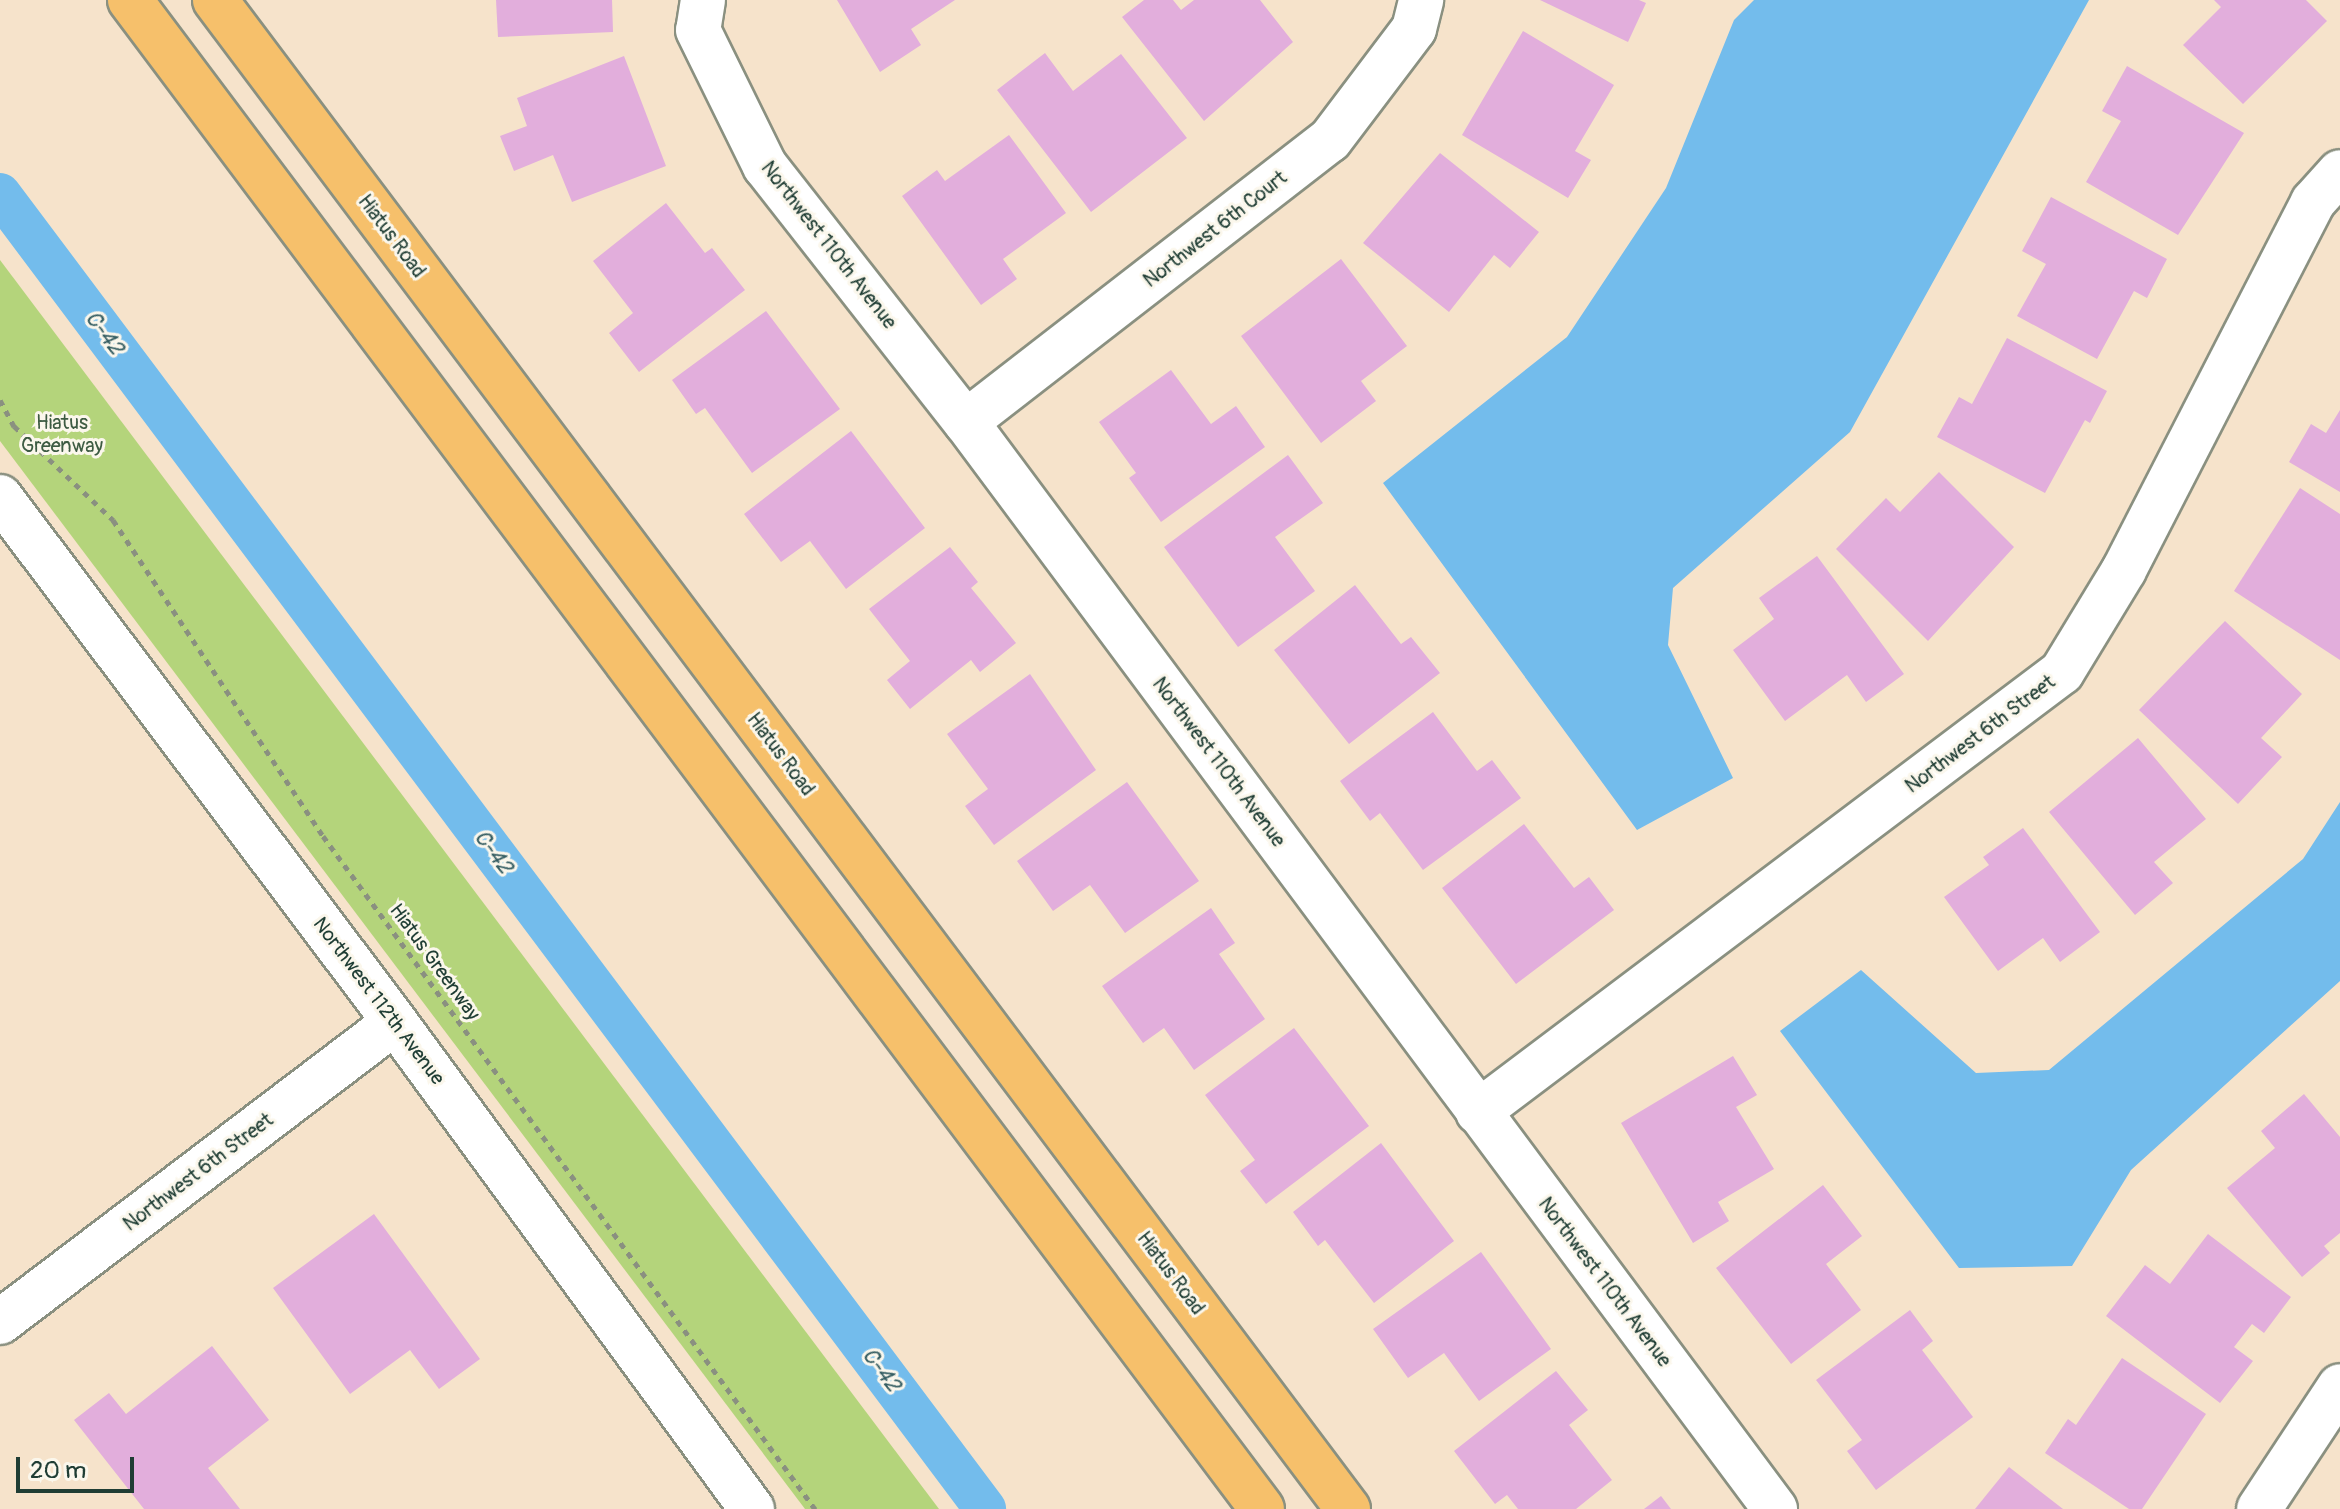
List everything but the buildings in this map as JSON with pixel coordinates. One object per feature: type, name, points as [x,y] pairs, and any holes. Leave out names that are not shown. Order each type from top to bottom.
[{"type":"main road","points":[[130,0],[1262,1509]]},
{"type":"main road","name":"Hiatus Road","points":[[215,0],[1348,1509]]},
{"type":"street","name":"Northwest 110th Avenue","points":[[703,0],[698,30],[765,166],[966,422],[1775,1509]]},
{"type":"street","name":"Northwest 6th Court","points":[[966,422],[1330,140],[1414,29],[1421,0]]},
{"type":"street","name":"Northwest 6th Street","points":[[1478,1112],[2062,672],[2124,570],[2313,202],[2340,172]]},
{"type":"street","name":"Northwest 112th Avenue","points":[[0,497],[395,1022],[752,1509]]},
{"type":"street","name":"Northwest 6th Street","points":[[0,1322],[395,1022]]},
{"type":"street","points":[[2259,1509],[2340,1386]]},
{"type":"path","name":"Hiatus Greenway","points":[[0,400],[14,426],[113,520],[323,836],[815,1509]]},
{"type":"green space","name":"Hiatus Greenway","points":[[0,260],[939,1509],[805,1509],[0,441]]},
{"type":"water","points":[[1754,0],[2089,0],[1850,432],[1673,588],[1668,645],[1733,778],[1637,830],[1383,483],[1567,337],[1666,188],[1734,20]]},
{"type":"water","points":[[2340,802],[2340,981],[2131,1170],[2072,1266],[1959,1268],[1780,1031],[1861,970],[1976,1073],[2049,1070],[2303,859]]},
{"type":"waterway","name":"C-42","points":[[0,194],[985,1509]]}]
